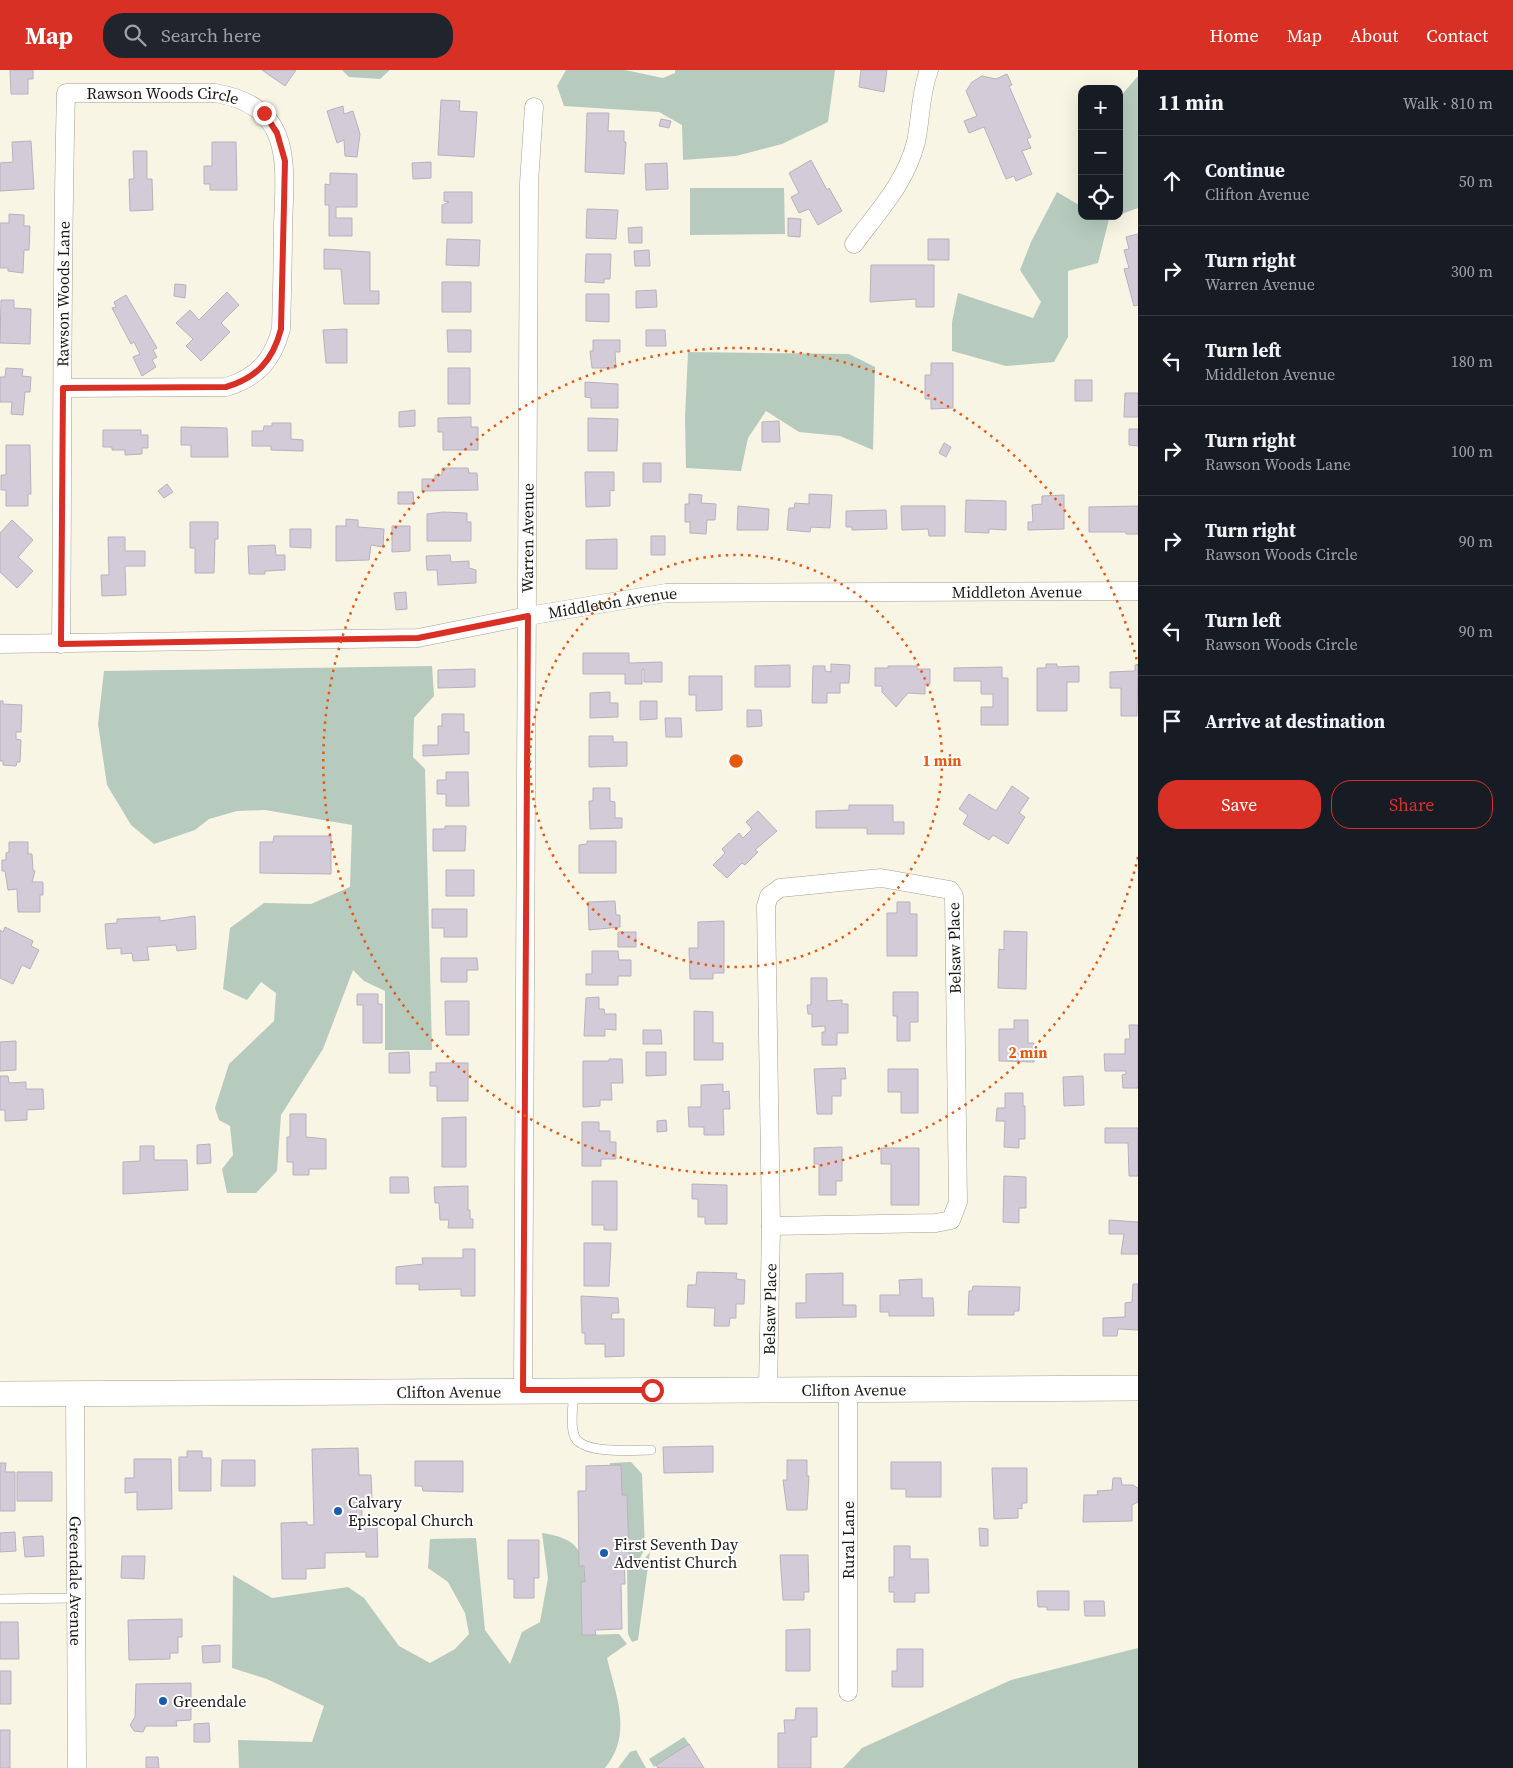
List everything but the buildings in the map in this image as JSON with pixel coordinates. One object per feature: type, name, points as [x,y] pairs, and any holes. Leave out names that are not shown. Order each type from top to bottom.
[{"type":"main road","name":"Clifton Avenue","points":[[0,1394],[848,1388],[1138,1388]]},
{"type":"street","points":[[854,244],[904,178],[916,141],[919,108],[929,70]]},
{"type":"street","name":"Rawson Woods Circle","points":[[63,388],[226,387],[243,382],[257,373],[270,358],[277,346],[281,329],[285,161],[277,133],[264,113],[249,103],[233,96],[215,93],[66,93]]},
{"type":"street","name":"Rawson Woods Lane","points":[[61,644],[62,263],[66,93]]},
{"type":"street","name":"Warren Avenue","points":[[523,1390],[529,183],[534,108]]},
{"type":"street","name":"Middleton Avenue","points":[[0,644],[418,638],[528,616],[666,594],[1138,591]]},
{"type":"street","name":"Belsaw Place","points":[[768,1390],[771,1226],[766,906],[768,896],[780,888],[881,878],[950,890],[954,896],[958,1202],[956,1213],[951,1220],[936,1223],[771,1226]]},
{"type":"street","name":"Rural Lane","points":[[848,1388],[848,1692]]},
{"type":"street","name":"Greendale Avenue","points":[[75,1393],[77,1768]]},
{"type":"lane","points":[[574,1390],[573,1435],[580,1445],[592,1449],[651,1450]]},
{"type":"lane","points":[[0,1599],[76,1598]]},
{"type":"green space","points":[[342,70],[390,70],[380,79],[349,77]]},
{"type":"green space","points":[[566,70],[625,70],[663,78],[675,73],[675,70],[835,70],[828,122],[782,144],[736,156],[683,160],[682,125],[659,112],[564,106],[557,86]]},
{"type":"green space","points":[[1138,76],[1138,208],[1123,214],[1123,130],[1123,93]]},
{"type":"green space","points":[[690,188],[784,188],[785,234],[690,235]]},
{"type":"green space","points":[[1057,192],[1078,204],[1078,220],[1109,220],[1098,263],[1068,271],[1068,337],[1054,362],[1006,366],[952,351],[952,322],[958,293],[1033,318],[1041,302],[1020,270],[1031,242]]},
{"type":"green space","points":[[688,352],[849,354],[875,367],[873,450],[840,436],[799,432],[766,411],[748,438],[741,471],[686,468],[685,418]]},
{"type":"green space","points":[[432,666],[434,696],[414,718],[413,757],[425,769],[432,1050],[385,1050],[385,991],[364,981],[353,970],[323,1049],[281,1115],[277,1171],[256,1193],[227,1193],[222,1169],[233,1155],[230,1126],[219,1120],[215,1108],[229,1064],[274,1021],[276,993],[261,982],[247,1000],[223,989],[230,928],[264,903],[311,904],[350,887],[352,825],[265,810],[237,811],[209,819],[195,830],[154,844],[131,825],[107,785],[98,724],[104,671]]},
{"type":"green space","points":[[631,1462],[642,1474],[645,1549],[640,1558],[629,1558],[627,1495],[622,1495],[621,1465],[610,1465],[610,1463]]},
{"type":"green space","points":[[542,1533],[563,1538],[576,1547],[580,1553],[583,1561],[585,1582],[581,1583],[582,1635],[619,1634],[627,1644],[607,1658],[618,1701],[620,1728],[618,1742],[605,1768],[239,1768],[238,1740],[312,1742],[324,1706],[267,1679],[232,1668],[233,1575],[272,1598],[348,1587],[364,1598],[399,1646],[430,1663],[455,1649],[469,1634],[465,1613],[448,1582],[428,1568],[430,1539],[476,1538],[485,1630],[510,1664],[522,1632],[540,1622],[548,1578]]},
{"type":"green space","points":[[650,1552],[638,1640],[632,1642],[628,1634],[627,1569],[630,1564],[640,1564]]},
{"type":"green space","points":[[1138,1648],[1138,1768],[843,1768],[862,1748],[1011,1680]]},
{"type":"green space","points":[[684,1737],[689,1744],[654,1767],[649,1759]]},
{"type":"green space","points":[[636,1750],[646,1768],[618,1768],[630,1752]]},
{"type":"place","name":"Calvary Episcopal Church","points":[[338,1511]]},
{"type":"place","name":"First Seventh Day Adventist Church","points":[[604,1553]]},
{"type":"place","name":"Greendale","points":[[163,1701]]},
{"type":"route","points":[[264,113],[277,133],[285,161],[281,329],[277,346],[270,358],[257,373],[243,382],[226,387],[63,388],[61,644],[418,638],[528,616],[523,1390],[652,1390]]}]
